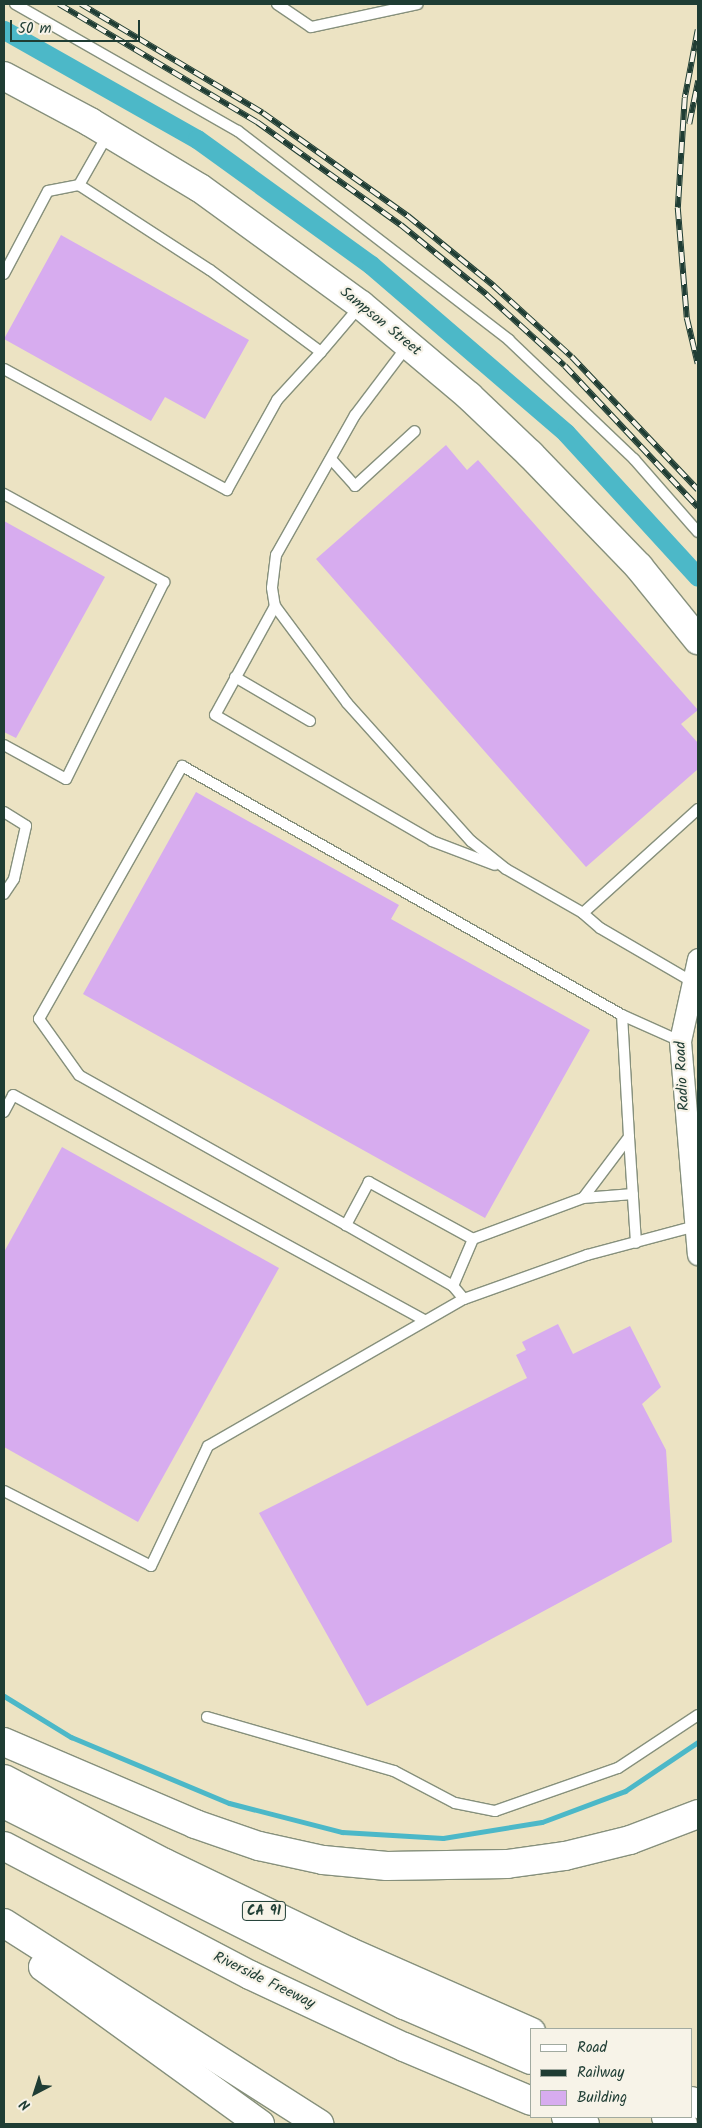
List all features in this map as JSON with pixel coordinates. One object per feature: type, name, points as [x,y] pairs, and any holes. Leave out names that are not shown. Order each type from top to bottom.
[{"type":"main road","name":"Sampson Street","points":[[4,76],[108,133],[200,188],[361,305],[409,345],[530,454],[638,567],[698,640]]},
{"type":"main road","points":[[4,1742],[195,1824],[259,1846],[323,1860],[387,1866],[507,1864],[564,1856],[630,1840],[698,1814]]},
{"type":"main road","name":"CA 91","points":[[4,1779],[253,1906],[530,2032]]},
{"type":"main road","points":[[4,1804],[404,2005],[530,2060]]},
{"type":"main road","name":"Riverside Freeway","points":[[4,1846],[250,1975],[404,2047],[530,2102]]},
{"type":"main road","points":[[4,1923],[319,2124]]},
{"type":"main road","points":[[4,1937],[260,2124]]},
{"type":"main road","points":[[569,2118],[585,2124]]},
{"type":"main road","points":[[669,2118],[684,2124]]},
{"type":"street","name":"Radio Road","points":[[698,959],[691,981],[680,1040],[694,1161],[698,1254]]},
{"type":"lane","points":[[15,4],[238,131],[471,310],[509,340],[634,459],[698,532]]},
{"type":"lane","points":[[277,4],[311,27],[418,4]]},
{"type":"lane","points":[[79,184],[108,133]]},
{"type":"lane","points":[[4,274],[48,191],[79,184],[210,270],[321,352]]},
{"type":"lane","points":[[4,369],[227,490],[277,400],[361,305]]},
{"type":"lane","points":[[409,345],[355,415],[276,555],[272,588],[274,606],[347,703],[471,842],[506,870]]},
{"type":"lane","points":[[330,459],[355,486],[415,431]]},
{"type":"lane","points":[[4,494],[164,582],[66,779],[4,745]]},
{"type":"lane","points":[[274,606],[214,715],[432,841],[506,870],[583,913],[600,928],[691,981]]},
{"type":"lane","points":[[235,677],[310,721]]},
{"type":"lane","points":[[464,1299],[453,1286],[79,1075],[39,1019],[182,766],[622,1015],[680,1040]]},
{"type":"lane","points":[[583,913],[698,809]]},
{"type":"lane","points":[[4,812],[26,826],[14,879],[4,894]]},
{"type":"lane","points":[[622,1015],[636,1243]]},
{"type":"lane","points":[[4,1112],[13,1095],[424,1320]]},
{"type":"lane","points":[[582,1198],[630,1137]]},
{"type":"lane","points":[[346,1225],[370,1182],[473,1240]]},
{"type":"lane","points":[[453,1286],[473,1240],[582,1198],[633,1194]]},
{"type":"lane","points":[[4,1491],[151,1566],[208,1446],[424,1320],[464,1299],[587,1255],[696,1226]]},
{"type":"lane","points":[[207,1717],[394,1771],[455,1803],[495,1810],[618,1768],[698,1715]]},
{"type":"building","points":[[61,235],[249,340],[205,419],[165,397],[151,421],[4,339]]},
{"type":"building","points":[[446,445],[467,470],[478,460],[698,710],[681,724],[698,743],[698,769],[586,867],[316,559]]},
{"type":"building","points":[[4,521],[105,577],[16,738],[4,732]]},
{"type":"building","points":[[196,792],[399,905],[391,919],[590,1030],[485,1218],[83,994]]},
{"type":"building","points":[[62,1147],[279,1268],[138,1522],[4,1447],[4,1252]]},
{"type":"building","points":[[558,1324],[573,1354],[630,1326],[661,1387],[642,1404],[666,1450],[672,1542],[367,1706],[259,1513],[527,1378],[516,1355],[526,1350],[522,1342]]},
{"type":"waterway","points":[[4,30],[197,139],[371,265],[566,433],[698,577]]},
{"type":"waterway","points":[[409,305],[413,300]]},
{"type":"waterway","points":[[4,1696],[71,1737],[229,1803],[342,1832],[443,1838],[542,1822],[625,1791],[698,1742]]},
{"type":"railway","points":[[59,4],[257,122],[401,225],[487,295],[565,366],[698,507]]},
{"type":"railway","points":[[81,4],[263,113],[408,216],[494,286],[572,357],[698,490]]},
{"type":"railway","points":[[698,30],[685,98],[678,208],[687,318],[698,364]]},
{"type":"railway","points":[[689,124],[698,81]]}]
